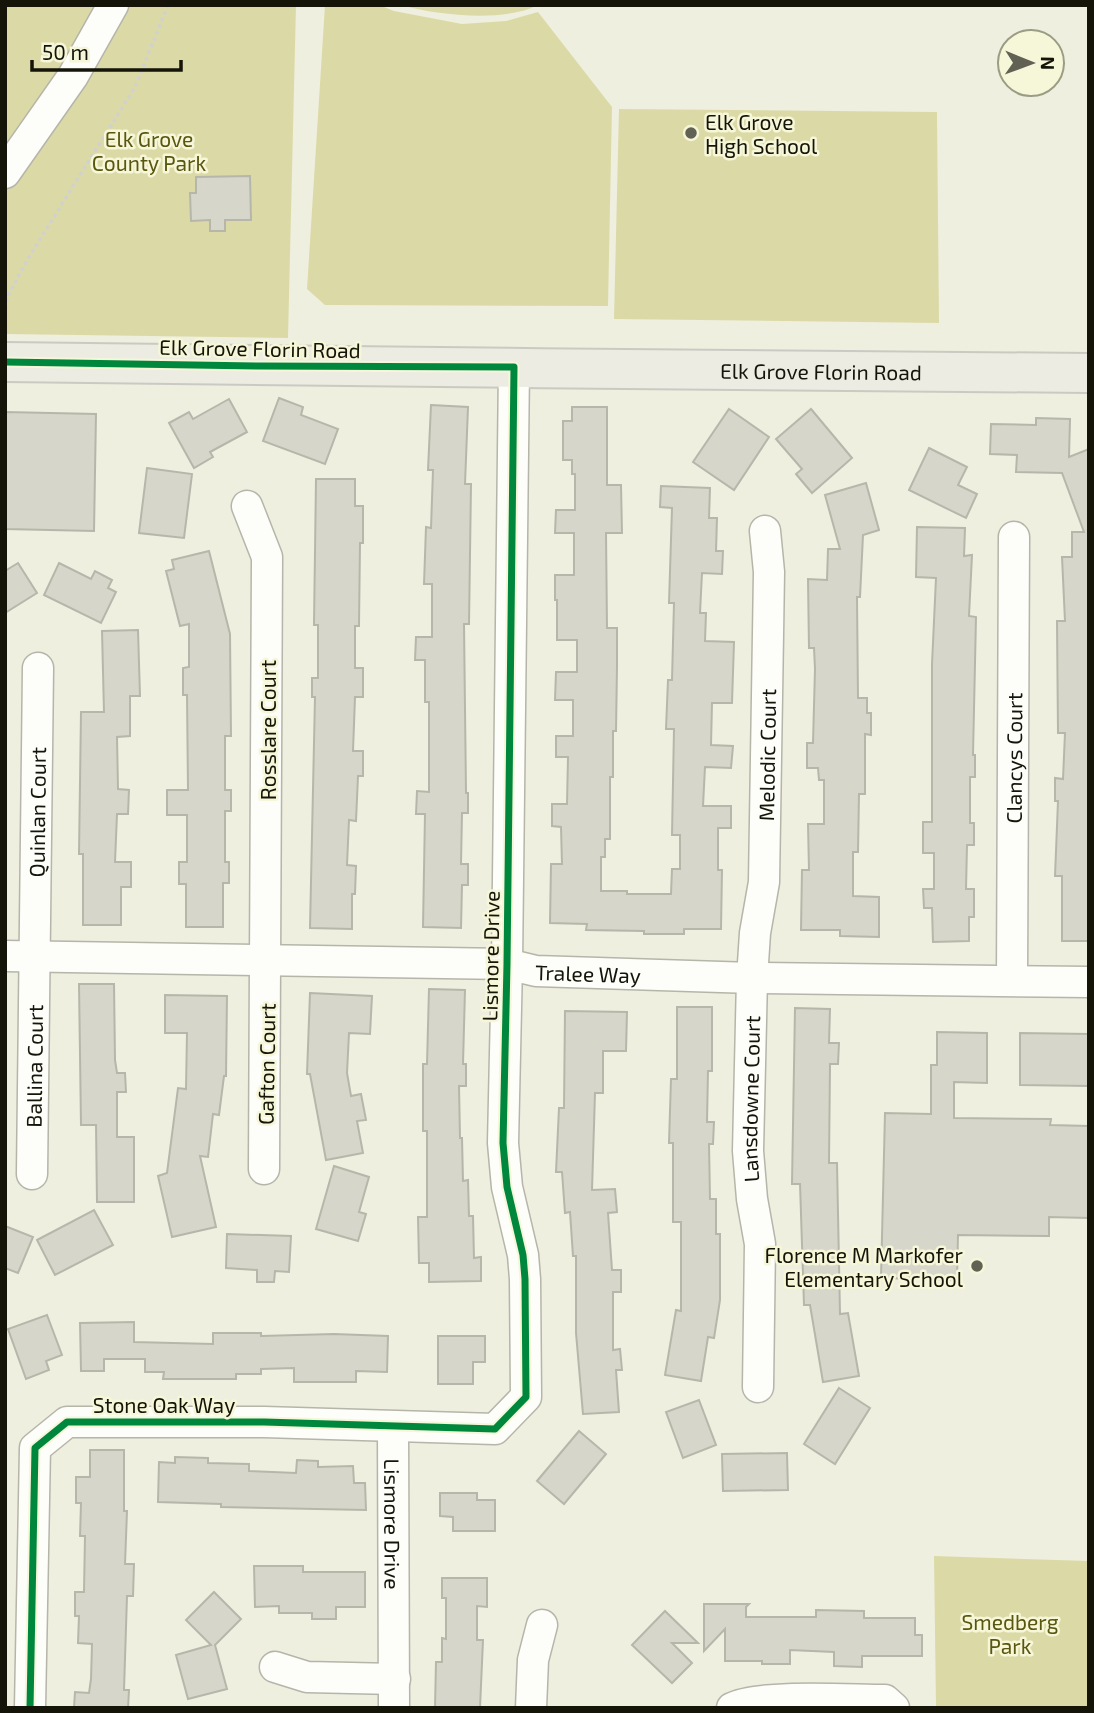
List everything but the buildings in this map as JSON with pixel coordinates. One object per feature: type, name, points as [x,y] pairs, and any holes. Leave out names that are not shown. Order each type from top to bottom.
[{"type":"main road","name":"Elk Grove Florin Road","points":[[5,362],[1089,373]]},
{"type":"street","points":[[5,173],[73,76],[113,5]]},
{"type":"street","name":"Lismore Drive","points":[[395,1694],[393,1428],[495,1429],[526,1397],[523,1255],[506,1187],[503,1143],[508,964],[514,367]]},
{"type":"street","name":"Rosslare Court","points":[[247,506],[267,557],[266,958]]},
{"type":"street","name":"Melodic Court","points":[[752,978],[755,933],[764,882],[769,572],[765,531]]},
{"type":"street","name":"Clancys Court","points":[[1012,980],[1014,537]]},
{"type":"street","name":"Quinlan Court","points":[[19,957],[38,668]]},
{"type":"street","name":"Tralee Way","points":[[19,957],[266,958],[508,964],[536,971],[752,978],[1089,982]]},
{"type":"street","name":"Ballina Court","points":[[19,957],[32,1174]]},
{"type":"street","name":"Gafton Court","points":[[264,1169],[266,958]]},
{"type":"street","name":"Lansdowne Court","points":[[752,978],[748,1151],[760,1244],[758,1387]]},
{"type":"street","name":"Stone Oak Way","points":[[30,1708],[35,1448],[67,1422],[264,1422],[393,1428]]},
{"type":"street","points":[[530,1708],[533,1660],[542,1625]]},
{"type":"street","points":[[275,1667],[307,1677],[395,1694]]},
{"type":"street","points":[[732,1708],[741,1703],[762,1700],[885,1700],[894,1708]]},
{"type":"path","points":[[5,316],[7,298],[27,260],[135,87],[168,5]]},
{"type":"green space","name":"Elk Grove County Park","points":[[5,5],[296,5],[288,338],[5,334]]},
{"type":"green space","points":[[325,5],[379,5],[394,11],[462,24],[506,21],[538,12],[612,107],[608,306],[325,305],[307,289]]},
{"type":"green space","points":[[400,5],[538,5],[507,14],[470,16]]},
{"type":"green space","points":[[619,109],[937,112],[939,323],[614,319]]},
{"type":"green space","name":"Smedberg Park","points":[[934,1556],[1089,1561],[1089,1708],[936,1708]]},
{"type":"cycle path","points":[[5,362],[514,367],[503,1143],[507,1187],[523,1255],[526,1397],[495,1429],[264,1422],[67,1422],[35,1448],[30,1708]]},
{"type":"place","name":"Elk Grove High School","points":[[691,133]]},
{"type":"place","name":"Florence M Markofer Elementary School","points":[[977,1266]]}]
